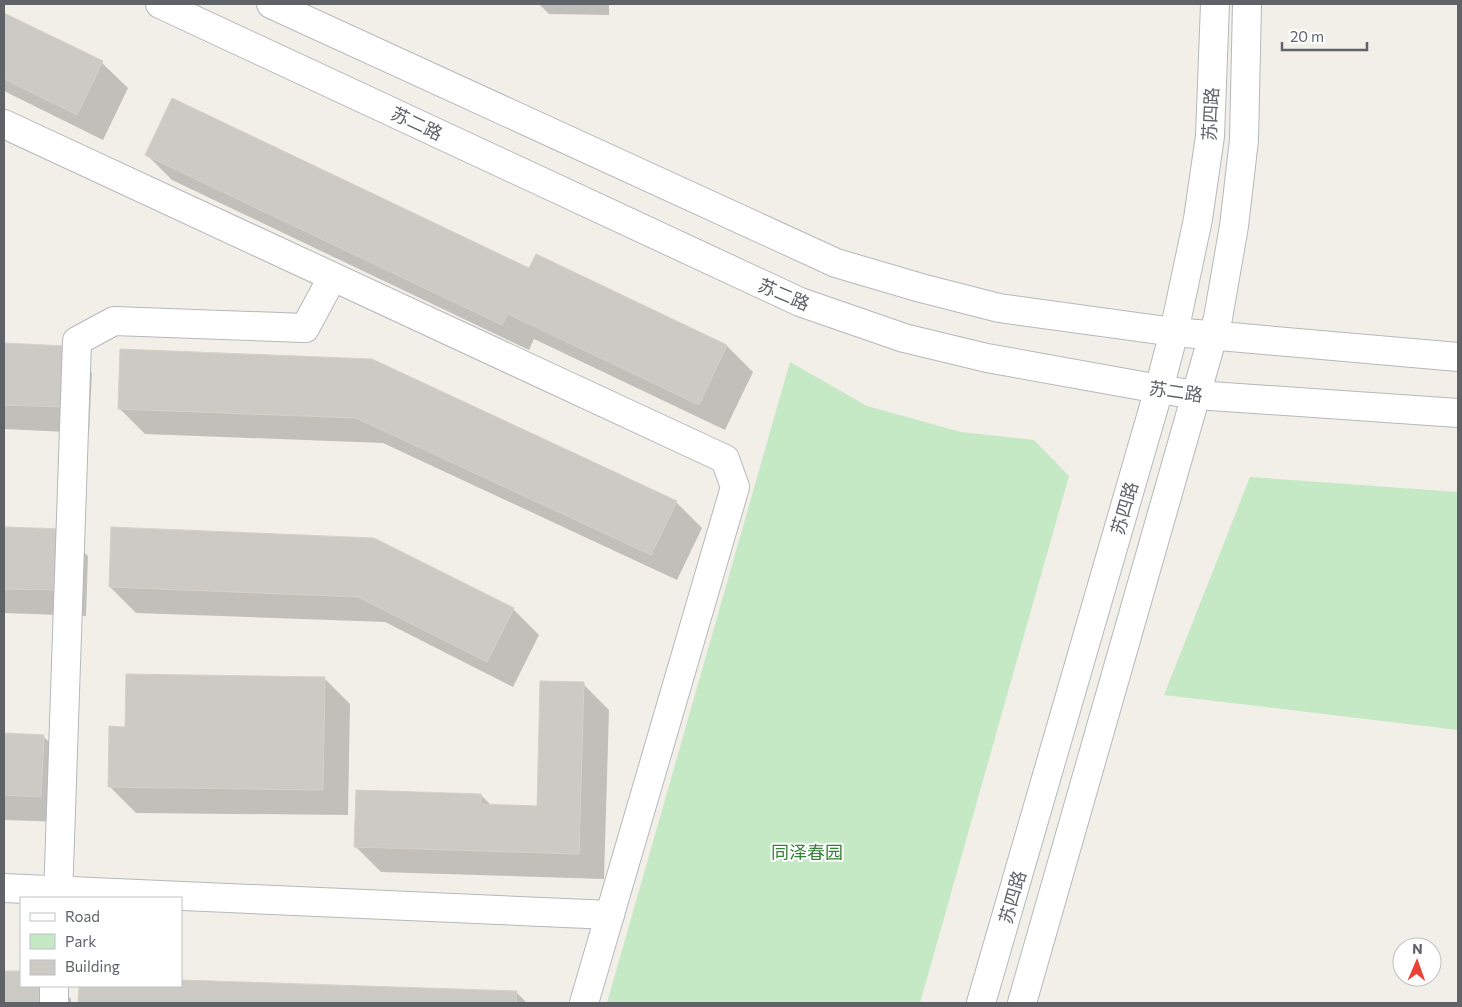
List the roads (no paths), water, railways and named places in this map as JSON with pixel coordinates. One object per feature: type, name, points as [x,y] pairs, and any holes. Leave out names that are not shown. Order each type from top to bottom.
[{"type":"street","name":"苏二路","points":[[160,4],[800,302],[904,338],[987,358],[1196,395],[1458,413]]},
{"type":"street","points":[[271,4],[836,263],[999,308],[1174,332],[1458,357]]},
{"type":"street","name":"苏四路","points":[[981,1003],[1174,332],[1198,219],[1210,136],[1215,4]]},
{"type":"street","name":"苏四路","points":[[1022,1003],[1218,318],[1234,226],[1244,140],[1247,4]]},
{"type":"street","points":[[4,124],[725,459],[735,487],[584,1003]]},
{"type":"street","points":[[58,894],[77,341],[114,321],[305,328],[332,278]]},
{"type":"street","points":[[4,888],[58,894],[137,897]]},
{"type":"street","points":[[182,899],[610,915]]},
{"type":"street","points":[[54,987],[54,1003]]},
{"type":"park label","name":"同泽春园","points":[[807,852]]}]
